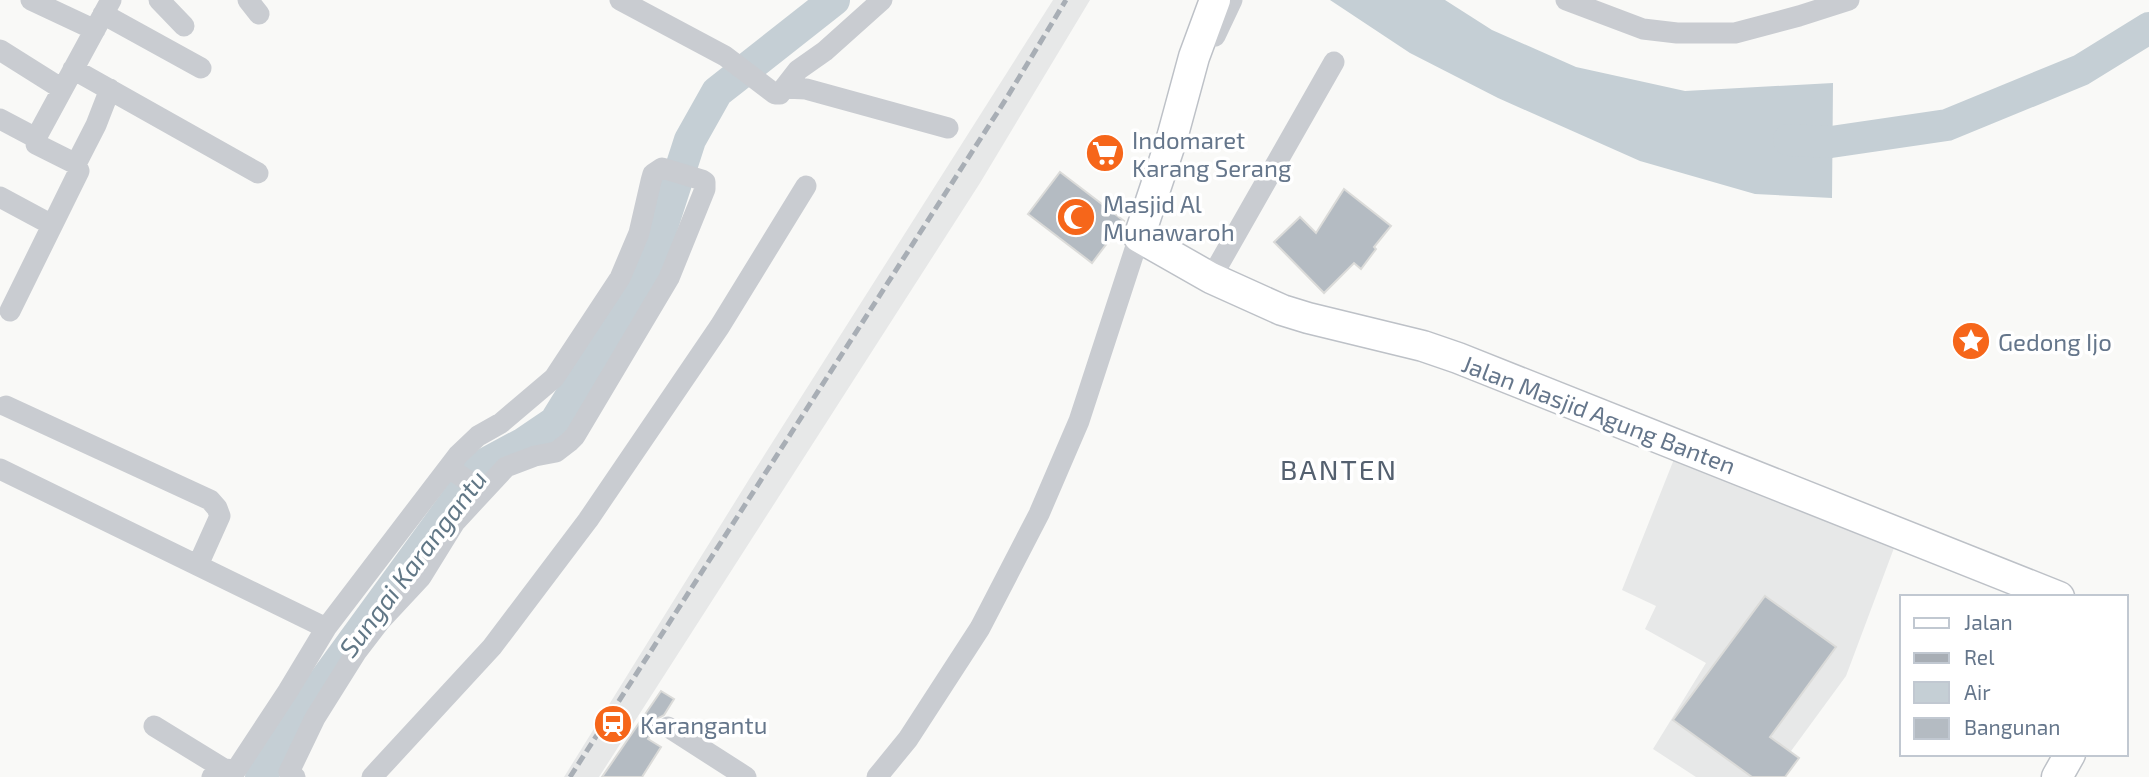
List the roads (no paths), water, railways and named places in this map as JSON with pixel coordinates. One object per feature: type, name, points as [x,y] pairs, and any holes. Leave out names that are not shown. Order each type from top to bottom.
[{"type":"main road","points":[[1139,237],[1172,138],[1194,57],[1215,0]]},
{"type":"main road","name":"Jalan Masjid Agung Banten","points":[[1139,237],[1211,278],[1257,300],[1295,314],[1458,358],[2054,595]]},
{"type":"main road","points":[[2057,777],[2069,756]]},
{"type":"street","points":[[31,0],[103,15],[201,68]]},
{"type":"street","points":[[159,0],[184,26]]},
{"type":"street","points":[[620,0],[725,56],[774,87],[806,89],[948,128]]},
{"type":"street","points":[[774,87],[825,51],[883,0]]},
{"type":"street","points":[[1172,138],[1232,0]]},
{"type":"street","points":[[1566,0],[1643,29],[1676,33],[1735,33],[1799,16],[1837,2]]},
{"type":"street","points":[[10,311],[78,173],[76,163],[36,144],[36,138],[103,15]]},
{"type":"street","points":[[0,50],[62,89]]},
{"type":"street","points":[[1211,278],[1334,62]]},
{"type":"street","points":[[73,69],[258,173]]},
{"type":"street","points":[[76,163],[96,125],[110,89]]},
{"type":"street","points":[[0,119],[36,138]]},
{"type":"street","points":[[154,726],[232,774],[288,691],[326,628],[452,470],[468,444],[501,423],[554,378],[620,278],[639,233],[653,174],[662,167],[705,182],[705,189],[668,278],[575,436],[556,452],[535,456],[506,467],[480,488],[421,577],[380,621],[357,651],[316,718],[289,772],[295,777]]},
{"type":"street","points":[[372,777],[492,647],[588,520],[720,326],[806,186]]},
{"type":"street","points":[[1,200],[52,225]]},
{"type":"street","points":[[877,777],[908,739],[980,628],[1039,514],[1079,421],[1139,237]]},
{"type":"street","points":[[6,406],[210,500],[220,516],[198,565]]},
{"type":"street","points":[[0,469],[326,628]]},
{"type":"street","points":[[452,470],[480,488]]},
{"type":"street","points":[[668,727],[746,777]]},
{"type":"water","points":[[1330,0],[1445,0],[1492,30],[1576,67],[1685,91],[1833,83],[1832,198],[1755,194],[1640,161],[1498,98],[1410,53]]},
{"type":"waterway","name":"Sungai Karangantu","points":[[261,777],[285,735],[481,466],[524,443],[555,422],[647,273],[690,140],[717,92],[834,0]]},
{"type":"waterway","points":[[1789,140],[1831,142],[1947,125],[2081,70],[2149,28]]},
{"type":"railway","points":[[570,777],[1006,99],[1066,0]]},
{"type":"place","name":"Indomaret Karang Serang","points":[[1105,153]]},
{"type":"place","name":"Masjid Al Munawaroh","points":[[1076,217]]},
{"type":"place","name":"Gedong Ijo","points":[[1971,341]]},
{"type":"place","name":"Karangantu","points":[[613,724]]},
{"type":"district","name":"BANTEN","points":[[1339,469]]}]
